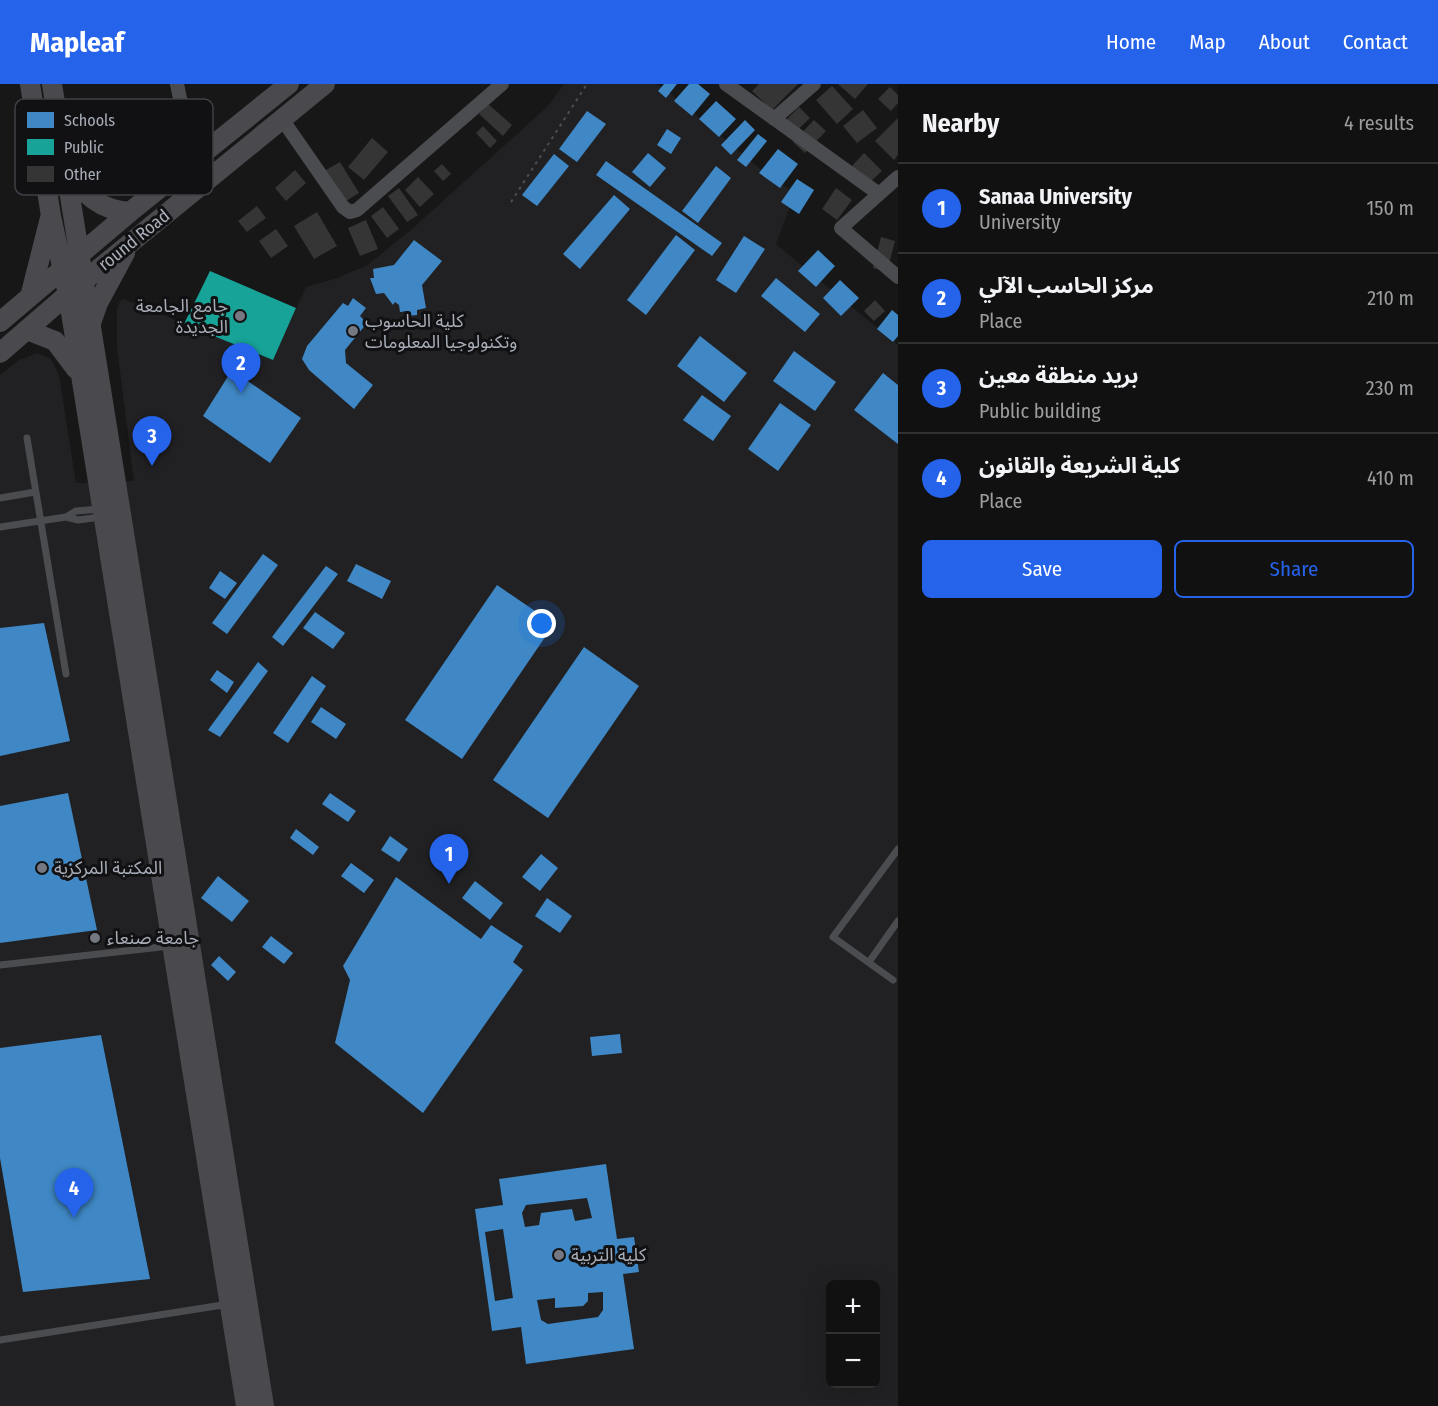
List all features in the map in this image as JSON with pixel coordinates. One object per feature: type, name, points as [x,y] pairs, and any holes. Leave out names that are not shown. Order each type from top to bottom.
[{"type":"street","points":[[30,84],[32,99]]},
{"type":"street","points":[[52,84],[55,99]]},
{"type":"street","points":[[177,84],[180,99]]},
{"type":"street","name":"round Road","points":[[213,145],[289,84]]},
{"type":"street","name":"round Road","points":[[213,176],[326,84]]},
{"type":"street","points":[[282,119],[343,207],[350,212],[357,210],[502,84]]},
{"type":"street","points":[[726,84],[879,194]]},
{"type":"street","points":[[774,119],[814,84]]},
{"type":"street","points":[[898,177],[841,228],[898,277]]},
{"type":"street","points":[[48,195],[63,268],[76,288],[91,323],[109,512],[172,946],[237,1303],[264,1406]]},
{"type":"street","points":[[71,195],[79,255],[76,288],[81,378],[109,512],[237,1303],[246,1406]]},
{"type":"street","points":[[85,195],[99,206],[113,211],[130,212]]},
{"type":"street","name":"round Road","points":[[0,322],[151,195]]},
{"type":"street","name":"round Road","points":[[0,353],[190,195]]},
{"type":"street","points":[[30,297],[51,216]]},
{"type":"street","points":[[91,323],[98,303],[130,244]]},
{"type":"street","points":[[27,330],[55,341],[64,350],[81,378]]},
{"type":"lane","points":[[27,438],[66,674]]},
{"type":"lane","points":[[0,498],[35,492]]},
{"type":"lane","points":[[0,527],[66,517],[76,511],[109,512]]},
{"type":"lane","points":[[892,980],[833,937],[898,849]]},
{"type":"lane","points":[[869,962],[898,921]]},
{"type":"lane","points":[[0,965],[172,946]]},
{"type":"lane","points":[[0,1340],[237,1303]]},
{"type":"path","points":[[511,202],[587,84]]},
{"type":"shaded area","points":[[564,84],[656,84],[664,88],[766,174],[795,193],[776,244],[898,345],[898,1406],[0,1406],[0,375],[19,360],[37,353],[51,359],[59,375],[76,483],[134,481],[117,347],[117,308],[120,301],[124,299],[273,360],[306,287],[366,266],[412,229],[548,106]]},
{"type":"building: Schools","points":[[664,84],[677,84],[666,98],[658,91]]},
{"type":"building: Schools","points":[[689,84],[698,84],[710,94],[692,116],[674,101]]},
{"type":"building: Schools","points":[[716,101],[736,119],[719,137],[699,119]]},
{"type":"building: Schools","points":[[587,111],[606,124],[577,162],[559,149]]},
{"type":"building: Schools","points":[[745,120],[755,130],[731,155],[721,145]]},
{"type":"building: Schools","points":[[667,129],[681,138],[671,154],[657,145]]},
{"type":"building: Schools","points":[[758,134],[767,141],[746,167],[737,160]]},
{"type":"building: Schools","points":[[778,149],[798,164],[780,188],[759,173]]},
{"type":"building: Schools","points":[[648,153],[666,168],[650,187],[632,172]]},
{"type":"building: Schools","points":[[554,154],[569,166],[537,206],[522,195]]},
{"type":"building: Schools","points":[[606,161],[722,243],[712,256],[596,175]]},
{"type":"building: Schools","points":[[716,166],[731,178],[698,223],[682,211]]},
{"type":"building: Schools","points":[[797,179],[814,190],[799,214],[781,202]]},
{"type":"building: Schools","points":[[614,195],[630,209],[580,269],[563,254]]},
{"type":"building: Schools","points":[[676,235],[695,250],[646,315],[627,300]]},
{"type":"building: Schools","points":[[744,236],[765,249],[736,293],[716,280]]},
{"type":"building: Schools","points":[[414,240],[442,261],[422,285],[426,308],[417,310],[417,315],[408,316],[408,311],[400,312],[399,305],[395,302],[393,305],[384,293],[376,294],[370,278],[374,278],[373,269],[394,265]]},
{"type":"building: Schools","points":[[818,250],[835,266],[816,287],[798,271]]},
{"type":"building: Schools","points":[[776,278],[820,314],[805,332],[761,296]]},
{"type":"building: Schools","points":[[840,280],[859,298],[841,316],[823,298]]},
{"type":"building: Schools","name":"كلية الحاسوب وتكنولوجيا المعلومات","points":[[353,298],[366,308],[360,316],[367,323],[345,350],[346,363],[373,385],[354,409],[309,370],[302,359],[307,346],[343,303],[348,306]]},
{"type":"building: Schools","points":[[892,310],[898,315],[898,336],[893,342],[877,329]]},
{"type":"building: Schools","points":[[700,336],[747,373],[724,402],[677,366]]},
{"type":"building: Schools","points":[[794,351],[836,382],[815,411],[773,381]]},
{"type":"building: Schools","points":[[232,370],[301,418],[270,463],[203,416]]},
{"type":"building: Schools","points":[[883,373],[898,385],[898,444],[854,410]]},
{"type":"building: Schools","points":[[702,395],[731,416],[713,441],[683,420]]},
{"type":"building: Schools","points":[[780,403],[811,425],[778,471],[748,449]]},
{"type":"building: Schools","points":[[263,554],[278,565],[227,634],[212,623]]},
{"type":"building: Schools","points":[[356,564],[391,581],[382,599],[347,581]]},
{"type":"building: Schools","points":[[326,566],[338,574],[283,646],[272,637]]},
{"type":"building: Schools","points":[[220,571],[237,583],[225,599],[209,588]]},
{"type":"building: Schools","points":[[497,585],[554,624],[462,759],[405,720]]},
{"type":"building: Schools","points":[[315,612],[345,633],[333,649],[303,628]]},
{"type":"building: Schools","points":[[44,623],[70,741],[0,756],[0,628]]},
{"type":"building: Schools","points":[[584,647],[639,686],[548,818],[493,780]]},
{"type":"building: Schools","points":[[258,662],[268,671],[220,737],[208,730]]},
{"type":"building: Schools","points":[[217,670],[234,682],[227,693],[210,680]]},
{"type":"building: Schools","points":[[312,676],[326,686],[288,743],[273,733]]},
{"type":"building: Schools","points":[[321,707],[346,724],[336,739],[311,722]]},
{"type":"building: Schools","name":"المكتبة المركزية","points":[[68,793],[97,930],[0,943],[0,806]]},
{"type":"building: Schools","points":[[330,793],[356,811],[348,822],[322,804]]},
{"type":"building: Schools","points":[[296,829],[319,847],[313,855],[290,838]]},
{"type":"building: Schools","points":[[390,836],[408,849],[399,862],[381,850]]},
{"type":"building: Schools","points":[[541,854],[558,868],[540,891],[522,877]]},
{"type":"building: Schools","points":[[351,863],[374,880],[364,893],[341,876]]},
{"type":"building: Schools","points":[[218,876],[249,901],[232,922],[201,898]]},
{"type":"building: Schools","points":[[396,877],[481,939],[491,925],[523,946],[513,962],[523,970],[423,1113],[335,1043],[350,980],[343,966]]},
{"type":"building: Schools","points":[[475,881],[503,903],[490,920],[462,898]]},
{"type":"building: Schools","points":[[547,898],[572,916],[560,933],[535,916]]},
{"type":"building: Schools","points":[[271,936],[293,953],[284,964],[262,947]]},
{"type":"building: Schools","points":[[219,956],[236,972],[228,981],[211,965]]},
{"type":"building: Schools","points":[[620,1034],[622,1053],[592,1056],[590,1037]]},
{"type":"building: Schools","points":[[101,1035],[150,1279],[23,1292],[0,1158],[0,1048]]},
{"type":"building: Schools","name":"كلية التربية","points":[[606,1164],[617,1239],[634,1237],[639,1272],[623,1274],[634,1349],[526,1364],[521,1327],[492,1331],[475,1209],[503,1205],[499,1179]],"holes":[[[587,1198],[592,1218],[575,1221],[572,1209],[541,1213],[539,1225],[525,1227],[522,1213],[526,1205]],[[503,1229],[513,1298],[495,1301],[485,1232]],[[603,1292],[603,1310],[598,1317],[548,1324],[541,1320],[537,1300],[555,1298],[555,1308],[583,1306],[588,1301],[588,1293]]]},
{"type":"building: Public","name":"جامع الجامعة الجديدة","points":[[210,271],[296,308],[273,360],[184,324]]},
{"type":"building: Other","points":[[759,84],[798,84],[772,110],[752,91]]},
{"type":"building: Other","points":[[838,84],[868,84],[855,99]]},
{"type":"building: Other","points":[[832,86],[853,109],[837,124],[816,100]]},
{"type":"building: Other","points":[[890,87],[898,95],[898,103],[891,111],[878,99]]},
{"type":"building: Other","points":[[488,104],[512,125],[503,136],[479,114]]},
{"type":"building: Other","points":[[799,107],[810,118],[789,138],[779,127]]},
{"type":"building: Other","points":[[863,110],[877,128],[857,143],[843,126]]},
{"type":"building: Other","points":[[898,118],[898,155],[894,160],[875,141]]},
{"type":"building: Other","points":[[814,120],[826,131],[805,153],[793,142]]},
{"type":"building: Other","points":[[483,126],[497,141],[490,148],[476,133]]},
{"type":"building: Other","points":[[372,138],[388,152],[364,180],[348,167]]},
{"type":"building: Other","points":[[864,153],[882,171],[869,183],[852,166]]},
{"type":"building: Other","points":[[340,162],[359,193],[338,206],[319,174]]},
{"type":"building: Other","points":[[442,164],[451,174],[443,181],[434,171]]},
{"type":"building: Other","points":[[295,170],[306,183],[286,201],[275,188]]},
{"type":"building: Other","points":[[418,177],[434,194],[420,207],[405,190]]},
{"type":"building: Other","points":[[399,188],[418,215],[407,222],[388,196]]},
{"type":"building: Other","points":[[836,188],[852,200],[837,220],[822,209]]},
{"type":"building: Other","points":[[257,206],[266,218],[247,232],[238,221]]},
{"type":"building: Other","points":[[383,207],[399,229],[387,238],[371,216]]},
{"type":"building: Other","points":[[317,212],[337,246],[314,259],[294,226]]},
{"type":"building: Other","points":[[366,220],[378,249],[360,256],[348,228]]},
{"type":"building: Other","points":[[276,229],[288,246],[271,258],[259,241]]},
{"type":"building: Other","points":[[881,237],[895,241],[887,272],[873,268]]},
{"type":"building: Other","points":[[875,300],[885,311],[874,321],[864,311]]},
{"type":"place","name":"جامع الجامعة الجديدة","points":[[240,316]]},
{"type":"place","name":"كلية الحاسوب وتكنولوجيا المعلومات","points":[[353,331]]},
{"type":"place","name":"مركز الحاسب الآلي","points":[[241,393]]},
{"type":"place","name":"بريد منطقة معين","points":[[152,466]]},
{"type":"place","name":"المكتبة المركزية","points":[[42,868]]},
{"type":"place","name":"Sanaa University","points":[[449,884]]},
{"type":"place","name":"جامعة صنعاء","points":[[95,938]]},
{"type":"place","name":"كلية الشريعة والقانون","points":[[74,1218]]},
{"type":"place","name":"كلية التربية","points":[[559,1255]]}]
